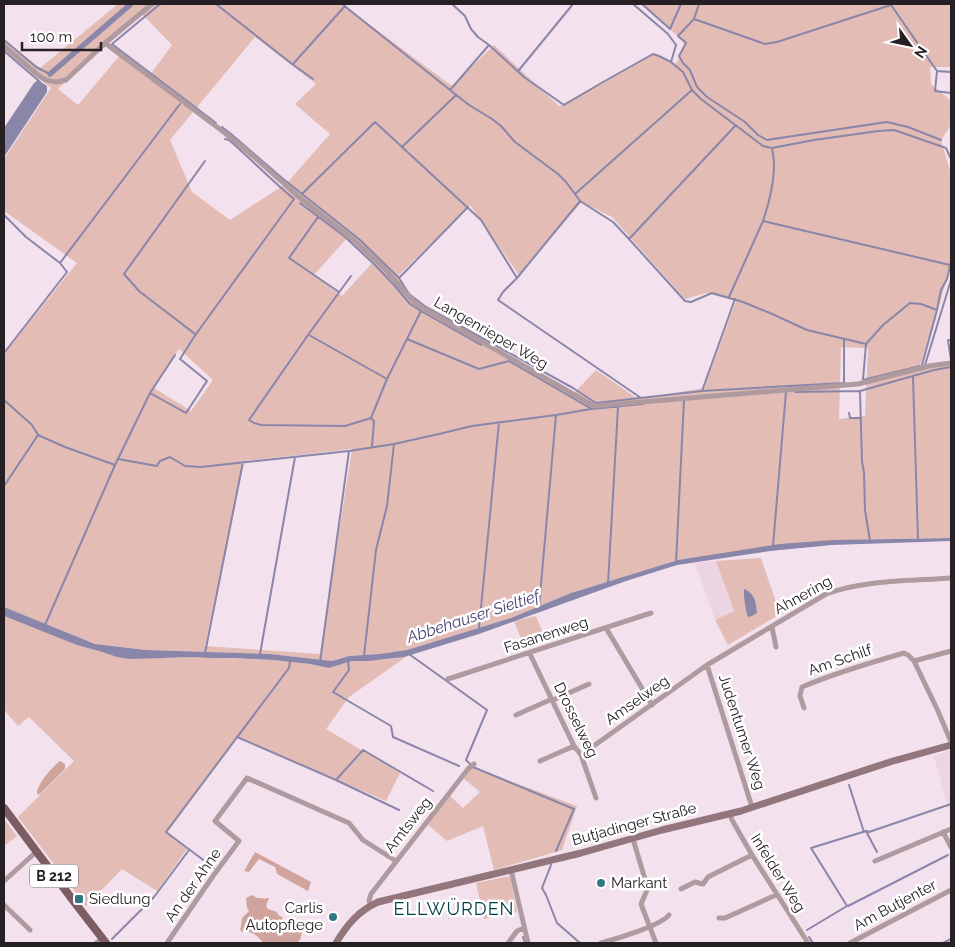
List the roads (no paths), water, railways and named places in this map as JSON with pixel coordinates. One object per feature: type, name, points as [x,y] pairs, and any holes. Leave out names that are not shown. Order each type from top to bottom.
[{"type":"main road","name":"Butjadinger Straße","points":[[336,943],[352,919],[371,905],[730,814],[951,743]]},
{"type":"main road","name":"B 212","points":[[4,808],[101,942]]},
{"type":"street","points":[[4,46],[46,80],[56,82],[66,80],[152,4]]},
{"type":"street","name":"Langenrieper Weg","points":[[105,44],[227,134],[299,197],[355,241],[384,268],[416,304],[594,406],[858,384],[951,362]]},
{"type":"street","name":"Ahnering","points":[[707,665],[826,594],[842,588],[951,578]]},
{"type":"street","name":"Fasanenweg","points":[[448,680],[651,613]]},
{"type":"street","points":[[772,626],[776,647]]},
{"type":"street","points":[[606,628],[652,705]]},
{"type":"street","points":[[951,651],[914,661],[951,743]]},
{"type":"street","name":"Drosselweg","points":[[530,654],[574,746],[581,755],[596,798]]},
{"type":"street","name":"Am Schilf","points":[[804,708],[800,696],[802,687],[870,662],[904,654],[914,661]]},
{"type":"street","name":"Amselweg","points":[[581,755],[707,665]]},
{"type":"street","name":"Judentumer Weg","points":[[707,665],[752,807]]},
{"type":"street","points":[[516,715],[589,684]]},
{"type":"street","points":[[540,761],[574,746]]},
{"type":"street","name":"Amtsweg","points":[[371,905],[369,901],[371,894],[468,769],[474,764]]},
{"type":"street","name":"An der Ahne","points":[[168,943],[214,874],[239,841],[215,821],[247,778],[349,823],[363,840],[396,861]]},
{"type":"street","name":"Infelder Weg","points":[[730,814],[776,895],[808,943]]},
{"type":"street","points":[[876,860],[951,829]]},
{"type":"street","points":[[944,832],[951,847]]},
{"type":"street","points":[[633,839],[647,886],[642,904],[656,943]]},
{"type":"street","points":[[4,881],[36,852]]},
{"type":"street","points":[[681,889],[695,882],[703,884],[708,877],[752,855]]},
{"type":"street","points":[[511,870],[528,943]]},
{"type":"street","name":"Am Butjenter","points":[[850,943],[951,890]]},
{"type":"street","points":[[719,918],[725,918],[776,895]]},
{"type":"street","points":[[4,905],[30,930]]},
{"type":"street","points":[[601,943],[650,926],[669,916]]},
{"type":"street","points":[[508,943],[517,931],[524,928]]},
{"type":"waterway","points":[[50,74],[131,4]]},
{"type":"waterway","points":[[160,4],[112,44],[216,123]]},
{"type":"waterway","points":[[216,4],[313,79]]},
{"type":"waterway","points":[[342,4],[469,105],[501,126],[515,142],[558,174],[580,201],[613,222],[685,301],[691,302],[712,293],[743,302],[807,330],[866,344]]},
{"type":"waterway","points":[[452,4],[465,16],[471,29],[478,37],[524,77],[564,105],[653,54],[671,62],[683,72],[692,90],[701,99],[763,146],[772,148],[814,140],[894,130],[946,148],[951,159]]},
{"type":"waterway","points":[[519,70],[573,4]]},
{"type":"waterway","points":[[633,4],[668,34],[676,45],[671,62]]},
{"type":"waterway","points":[[642,4],[670,29],[681,4]]},
{"type":"waterway","points":[[699,4],[694,19],[678,36],[686,43],[679,56],[690,70],[697,87],[707,97],[745,122],[758,135],[767,140],[887,122],[908,127],[941,140]]},
{"type":"waterway","points":[[891,5],[937,71],[951,72]]},
{"type":"waterway","points":[[694,19],[765,44],[777,42],[891,5]]},
{"type":"waterway","points":[[293,64],[345,6]]},
{"type":"waterway","points":[[4,40],[36,67],[50,74]]},
{"type":"waterway","points":[[450,90],[489,45]]},
{"type":"waterway","points":[[4,51],[40,82]]},
{"type":"waterway","points":[[937,71],[935,91],[951,93]]},
{"type":"waterway","points":[[575,194],[692,90]]},
{"type":"waterway","points":[[402,147],[456,95]]},
{"type":"waterway","points":[[60,263],[180,104]]},
{"type":"waterway","points":[[302,194],[375,122],[481,220],[517,278]]},
{"type":"waterway","points":[[629,239],[736,125]]},
{"type":"waterway","points":[[222,127],[360,240],[399,278],[409,294],[426,307],[573,388],[596,403],[702,391],[844,383],[844,340]]},
{"type":"waterway","points":[[150,393],[186,413],[207,381],[180,359],[294,199],[229,140],[225,139]]},
{"type":"waterway","points":[[729,297],[763,221],[774,172],[772,148]]},
{"type":"waterway","points":[[195,334],[139,291],[124,274],[205,161]]},
{"type":"waterway","points":[[580,201],[498,300],[641,398]]},
{"type":"waterway","points":[[300,203],[344,236],[376,266],[410,304],[481,345]]},
{"type":"waterway","points":[[400,277],[468,207]]},
{"type":"waterway","points":[[4,215],[26,237],[60,263],[67,272],[4,353]]},
{"type":"waterway","points":[[318,217],[289,258],[339,292]]},
{"type":"waterway","points":[[763,221],[950,265]]},
{"type":"waterway","points":[[922,365],[941,290],[947,279],[951,262]]},
{"type":"waterway","points":[[351,276],[249,420],[261,425],[345,426],[371,418]]},
{"type":"waterway","points":[[925,365],[951,280]]},
{"type":"waterway","points":[[702,391],[735,299]]},
{"type":"waterway","points":[[920,366],[863,380],[866,344],[883,325],[910,303],[921,304],[937,310]]},
{"type":"waterway","points":[[372,447],[374,421],[371,418],[387,379],[421,311]]},
{"type":"waterway","points":[[309,335],[387,379]]},
{"type":"waterway","points":[[407,339],[479,369],[509,361],[590,408]]},
{"type":"waterway","points":[[951,340],[948,340],[951,360]]},
{"type":"waterway","points":[[45,625],[115,465],[150,393],[175,355]]},
{"type":"waterway","points":[[870,541],[865,510],[860,391],[951,367]]},
{"type":"waterway","points":[[913,377],[918,539]]},
{"type":"waterway","points":[[795,392],[860,391]]},
{"type":"waterway","points":[[773,546],[786,392]]},
{"type":"waterway","points":[[4,400],[32,425],[38,435],[115,465]]},
{"type":"waterway","points":[[676,563],[684,400]]},
{"type":"waterway","points":[[118,459],[157,466],[160,461],[170,457],[185,466],[201,467],[349,451],[394,444],[472,426],[591,409],[643,404]]},
{"type":"waterway","points":[[608,584],[618,407]]},
{"type":"waterway","points":[[849,413],[850,418],[861,418]]},
{"type":"waterway","name":"Abbehauser Sieltief","points":[[539,607],[556,415]]},
{"type":"waterway","name":"Abbehauser Sieltief","points":[[479,628],[499,422]]},
{"type":"waterway","points":[[4,486],[38,435]]},
{"type":"waterway","points":[[364,656],[376,550],[387,506],[394,444]]},
{"type":"waterway","points":[[320,662],[349,451]]},
{"type":"waterway","points":[[260,654],[295,457]]},
{"type":"waterway","points":[[205,653],[243,462]]},
{"type":"waterway","name":"Abbehauser Sieltief","points":[[409,654],[487,710],[466,760],[473,767],[574,809],[556,851]]},
{"type":"waterway","points":[[348,660],[349,670],[333,692],[391,726],[393,737],[459,766]]},
{"type":"waterway","points":[[214,868],[166,832],[289,668],[290,661]]},
{"type":"waterway","points":[[237,737],[399,810]]},
{"type":"waterway","points":[[336,780],[363,750],[433,791]]},
{"type":"waterway","points":[[849,785],[864,832]]},
{"type":"waterway","points":[[807,930],[847,906],[811,848],[866,831],[869,832],[951,804]]},
{"type":"waterway","points":[[867,833],[877,852]]},
{"type":"waterway","points":[[112,939],[154,897],[189,850]]},
{"type":"waterway","points":[[848,906],[948,855]]},
{"type":"waterway","points":[[551,865],[542,888],[557,923],[580,943]]},
{"type":"waterway","points":[[523,937],[525,943]]},
{"type":"waterway","points":[[809,937],[813,943]]},
{"type":"waterway","points":[[943,943],[951,939]]},
{"type":"place","name":"Markant","points":[[601,883]]},
{"type":"place","name":"Siedlung","points":[[79,899]]},
{"type":"place","name":"Carlis Autopflege","points":[[333,917]]},
{"type":"district","name":"ELLWÜRDEN","points":[[454,909]]}]
